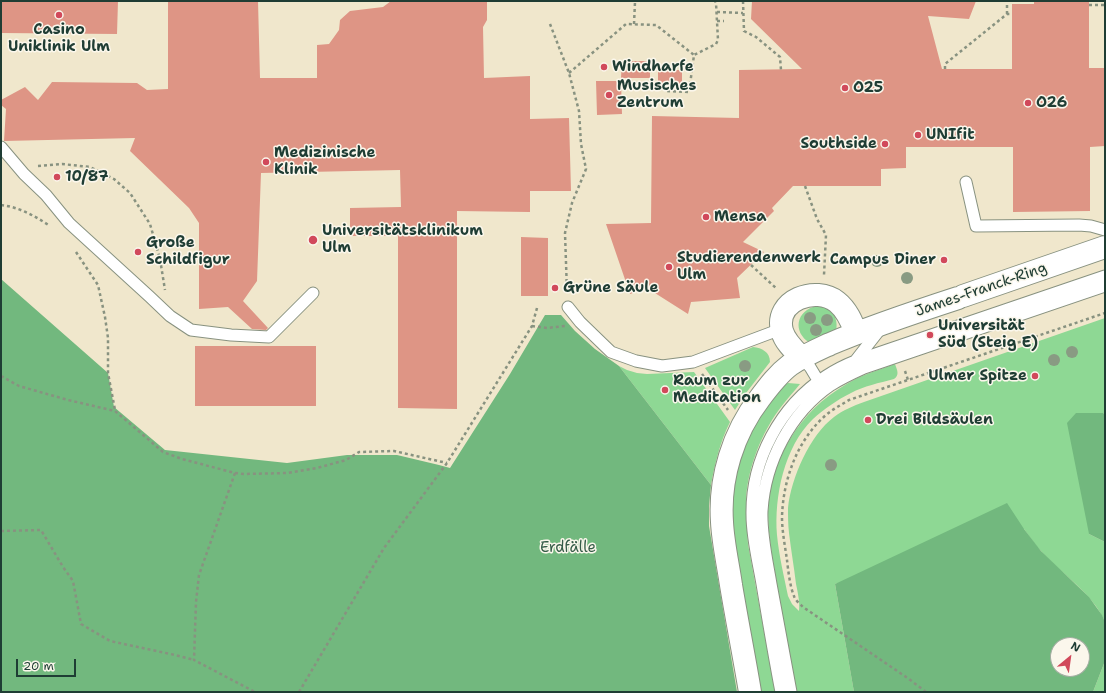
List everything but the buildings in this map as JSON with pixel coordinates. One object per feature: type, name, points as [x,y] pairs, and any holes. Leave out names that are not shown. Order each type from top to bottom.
[{"type":"street","name":"James-Franck-Ring","points":[[750,692],[722,522],[723,485],[733,446],[740,427],[767,388],[790,365],[816,350],[860,342],[885,323],[1105,247]]},
{"type":"street","points":[[802,358],[784,337],[782,317],[792,303],[813,294],[825,296],[838,303],[848,314],[860,342]]},
{"type":"lane","points":[[1,147],[69,222],[170,316],[191,330],[231,335],[269,337],[313,293]]},
{"type":"lane","points":[[966,182],[976,226],[1079,225],[1091,226],[1105,230]]},
{"type":"lane","points":[[791,692],[766,555],[763,527],[763,500],[773,460],[784,436],[821,386],[837,369],[855,361],[1105,276]]},
{"type":"lane","points":[[781,692],[754,540],[752,501],[757,472],[762,457],[775,430],[791,407],[800,397],[821,386],[871,366],[1105,286]]},
{"type":"lane","points":[[568,307],[580,322],[611,352],[636,361],[662,366],[693,362],[782,329]]},
{"type":"lane","points":[[842,378],[855,361],[860,342]]},
{"type":"lane","points":[[802,358],[810,367],[821,386]]},
{"type":"path","points":[[694,55],[716,44],[718,40],[715,1]]},
{"type":"path","points":[[743,1],[744,31],[756,37],[780,57],[781,70]]},
{"type":"path","points":[[1007,1],[1007,14]]},
{"type":"path","points":[[634,24],[635,2]]},
{"type":"path","points":[[1089,5],[1105,5]]},
{"type":"path","points":[[716,12],[743,13]]},
{"type":"path","points":[[945,69],[945,64],[1007,14],[1012,14]]},
{"type":"path","points":[[717,21],[724,21]]},
{"type":"path","points":[[550,24],[569,73],[579,111],[581,144],[586,169],[572,203],[565,233],[568,307]]},
{"type":"path","points":[[569,73],[626,24],[656,25],[694,55]]},
{"type":"path","points":[[667,91],[689,92],[694,55]]},
{"type":"path","points":[[24,174],[36,166],[62,164],[90,168],[114,179],[130,192],[150,224],[160,259],[170,316]]},
{"type":"path","points":[[805,186],[817,219],[826,235],[824,283]]},
{"type":"path","points":[[1,205],[13,206],[37,217],[51,227]]},
{"type":"path","points":[[76,252],[98,285],[108,338],[108,373],[115,411]]},
{"type":"path","points":[[751,265],[792,303]]},
{"type":"path","points":[[299,692],[384,548],[447,463],[532,326],[538,308]]},
{"type":"path","points":[[926,692],[903,674],[803,607],[794,596],[784,542],[782,518],[783,499],[787,480],[802,444],[825,416],[849,400],[1105,312]]},
{"type":"path","points":[[532,326],[547,328],[560,327],[580,322]]},
{"type":"path","points":[[693,362],[740,427]]},
{"type":"path","points":[[1,376],[19,386],[115,411],[162,452],[235,473],[288,473],[317,468],[346,460],[359,452],[394,451],[447,463]]},
{"type":"path","points":[[194,660],[196,602],[199,575],[235,473]]},
{"type":"path","points":[[1,531],[41,530],[73,581],[81,624],[110,641],[194,660],[256,692]]},
{"type":"green space","name":"Erdfälle","points":[[1,279],[108,373],[114,407],[165,450],[287,463],[347,455],[397,455],[450,468],[510,374],[545,315],[561,315],[575,331],[595,349],[619,366],[711,485],[709,526],[737,692],[1,692]]},
{"type":"green space","points":[[817,306],[827,309],[833,314],[837,327],[836,332],[810,343],[801,333],[799,322],[805,312],[810,308]]},
{"type":"green space","points":[[1105,318],[1105,414],[1103,413],[1089,534],[1105,542],[1105,622],[1099,611],[1085,593],[1049,560],[1024,529],[835,584],[854,692],[796,692],[769,532],[768,512],[770,492],[781,455],[790,438],[801,423],[814,408],[851,381],[895,364],[897,374],[894,379],[851,393],[831,405],[813,419],[803,430],[788,458],[779,489],[776,520],[777,535],[788,596],[792,604],[799,611],[799,598],[789,530],[788,508],[793,484],[803,458],[825,425],[848,408]]},
{"type":"green space","points":[[753,347],[765,351],[769,356],[770,362],[735,410],[705,368]]},
{"type":"green space","points":[[619,366],[637,373],[647,374],[694,372],[730,422],[718,453],[711,485]]},
{"type":"green space","points":[[788,383],[800,384],[778,410],[758,448],[751,469],[746,501],[748,544],[775,692],[761,692],[735,546],[732,521],[732,498],[735,475],[750,432],[782,385]]},
{"type":"green space","points":[[1076,413],[1105,414],[1105,542],[1089,534],[1067,423]]},
{"type":"green space","points":[[1007,503],[1041,551],[1089,597],[1102,615],[1105,622],[1105,661],[1093,692],[854,692],[835,584]]},
{"type":"green space","points":[[1105,661],[1105,692],[1093,692]]},
{"type":"place","name":"Casino Uniklinik Ulm","points":[[59,15]]},
{"type":"place","name":"Windharfe","points":[[604,67]]},
{"type":"place","name":"O25","points":[[845,88]]},
{"type":"place","name":"Musisches Zentrum","points":[[609,95]]},
{"type":"place","name":"O26","points":[[1028,103]]},
{"type":"place","name":"UNIfit","points":[[918,135]]},
{"type":"place","name":"Southside","points":[[885,144]]},
{"type":"place","name":"Medizinische Klinik","points":[[266,162]]},
{"type":"place","name":"10/87","points":[[57,177]]},
{"type":"place","name":"Mensa","points":[[706,217]]},
{"type":"place","name":"Universitätsklinikum Ulm","points":[[313,240]]},
{"type":"place","name":"Große Schildfigur","points":[[138,252]]},
{"type":"place","name":"Campus Diner","points":[[944,260]]},
{"type":"place","name":"Studierendenwerk Ulm","points":[[669,267]]},
{"type":"place","name":"Grüne Säule","points":[[555,288]]},
{"type":"place","name":"Universität Süd (Steig E)","points":[[930,335]]},
{"type":"place","name":"Ulmer Spitze","points":[[1035,376]]},
{"type":"place","name":"Raum zur Meditation","points":[[665,390]]},
{"type":"place","name":"Drei Bildsäulen","points":[[868,420]]}]
